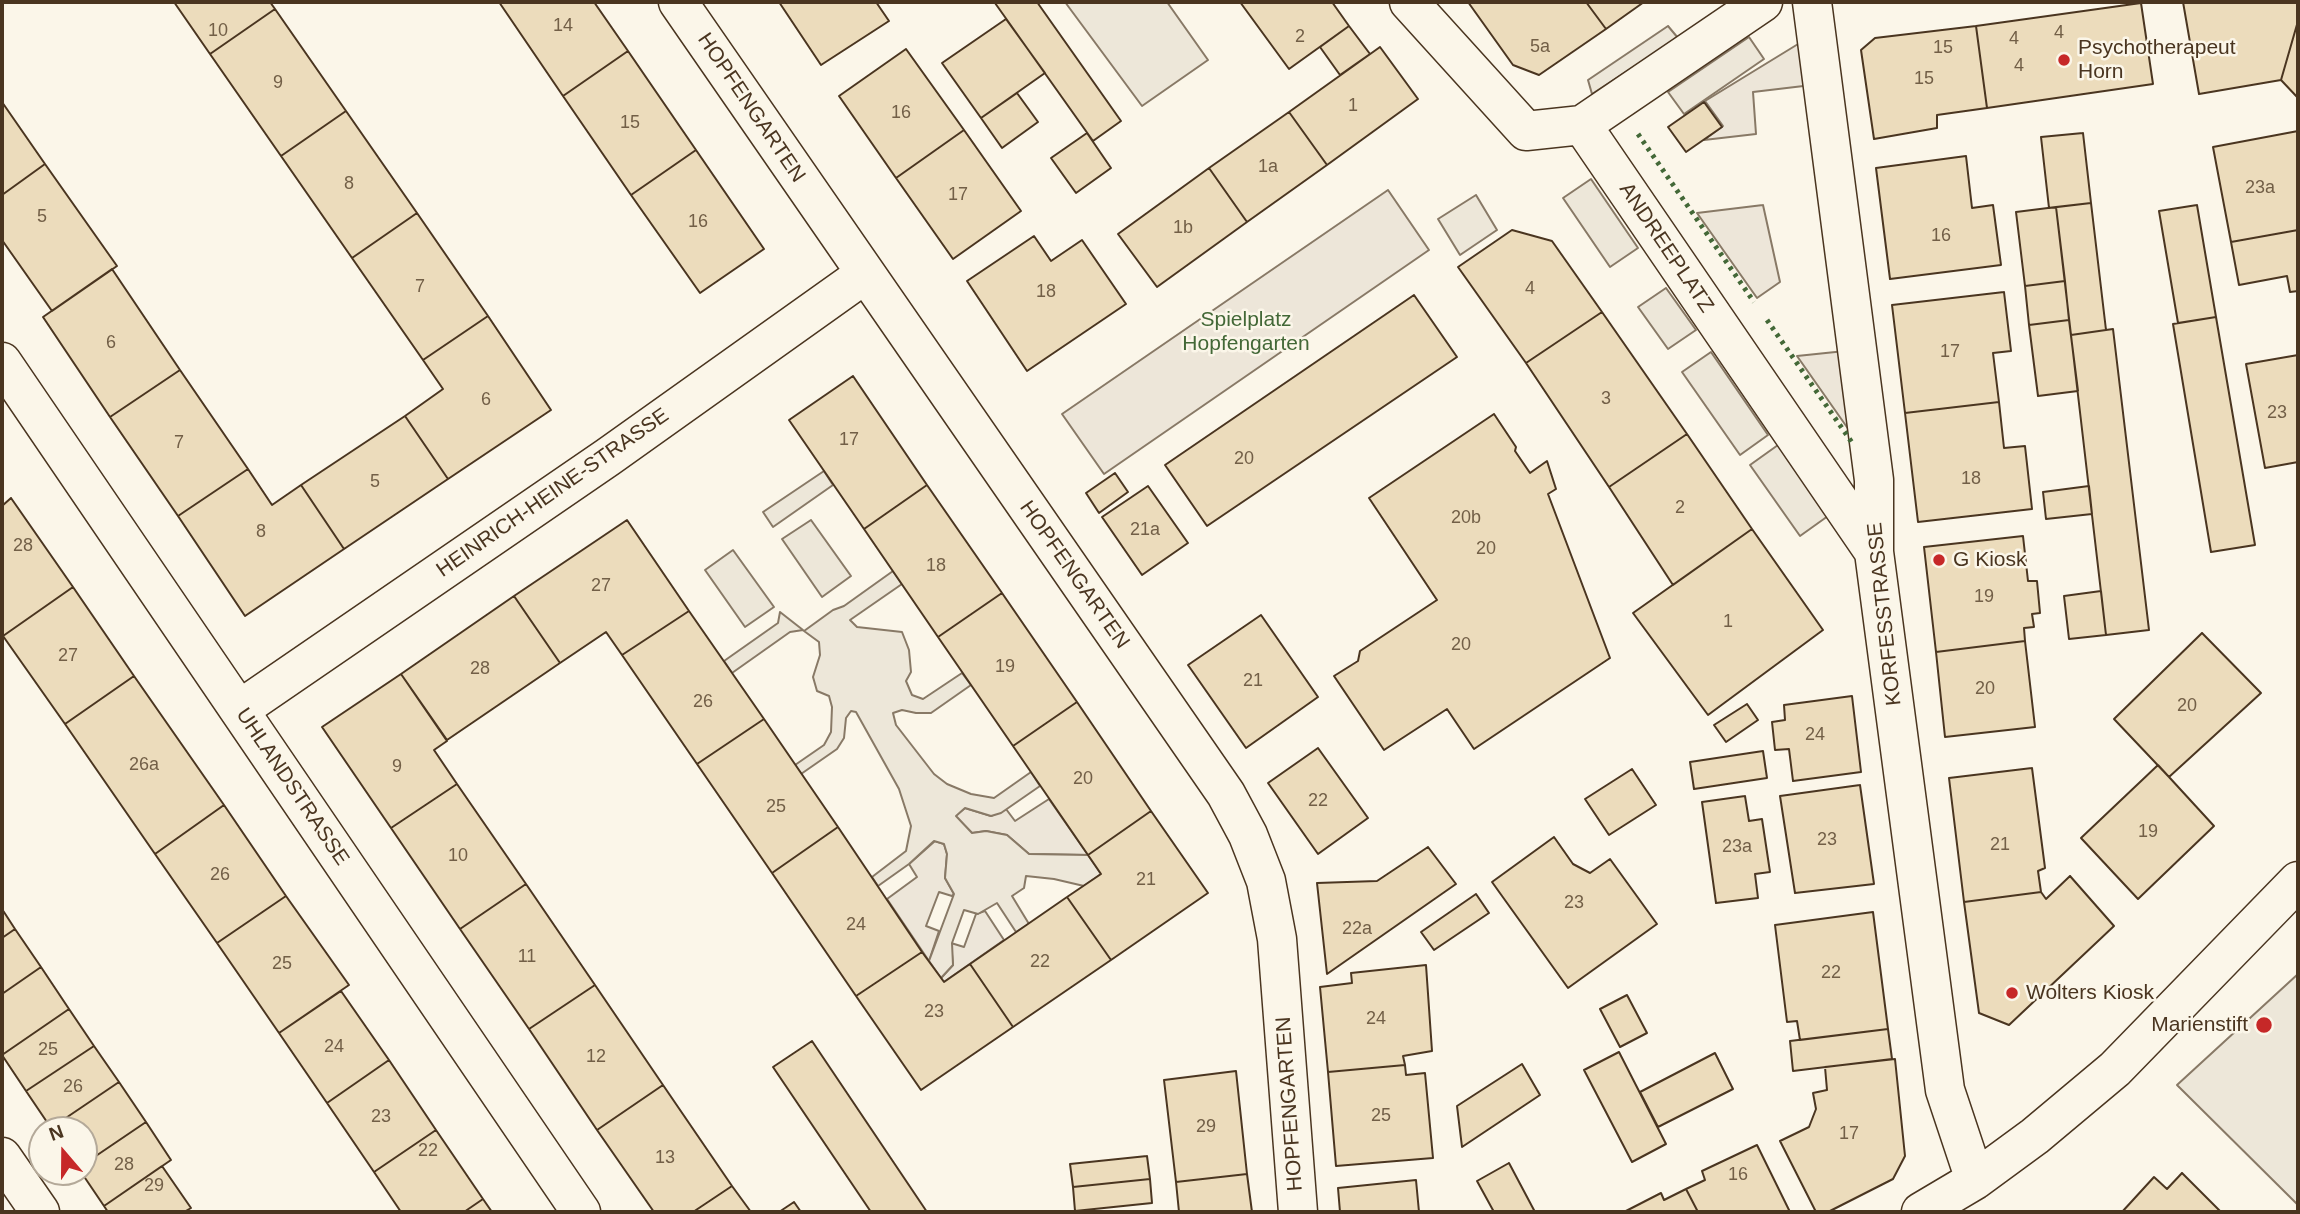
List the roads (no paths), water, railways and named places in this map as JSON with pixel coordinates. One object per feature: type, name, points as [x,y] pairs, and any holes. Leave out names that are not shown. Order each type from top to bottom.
[{"type":"street","name":"HOPFENGARTEN","points":[[678,2],[1226,794],[1248,835],[1266,881],[1278,939],[1298,1212]]},
{"type":"street","points":[[1409,2],[1526,131],[1582,125],[1763,2]]},
{"type":"street","name":"KORFESSTRASSE","points":[[1812,2],[1874,480],[1874,552],[1945,1090],[1975,1180]]},
{"type":"street","name":"ANDREEPLATZ","points":[[1582,125],[1874,552]]},
{"type":"street","name":"HEINRICH-HEINE-STRASSE","points":[[239,709],[608,457],[865,274]]},
{"type":"street","name":"UHLANDSTRASSE","points":[[2,362],[581,1212]]},
{"type":"street","points":[[1921,1212],[1975,1180],[2035,1136],[2115,1069],[2298,881]]},
{"type":"street","points":[[2,1157],[40,1212]]},
{"type":"place","name":"Psychotherapeut Horn","points":[[2064,60]]},
{"type":"place","name":"G Kiosk","points":[[1939,560]]},
{"type":"place","name":"Wolters Kiosk","points":[[2012,993]]},
{"type":"place","name":"Marienstift","points":[[2264,1025]]},
{"type":"park label","name":"Spielplatz Hopfengarten","points":[[1246,332]]}]
